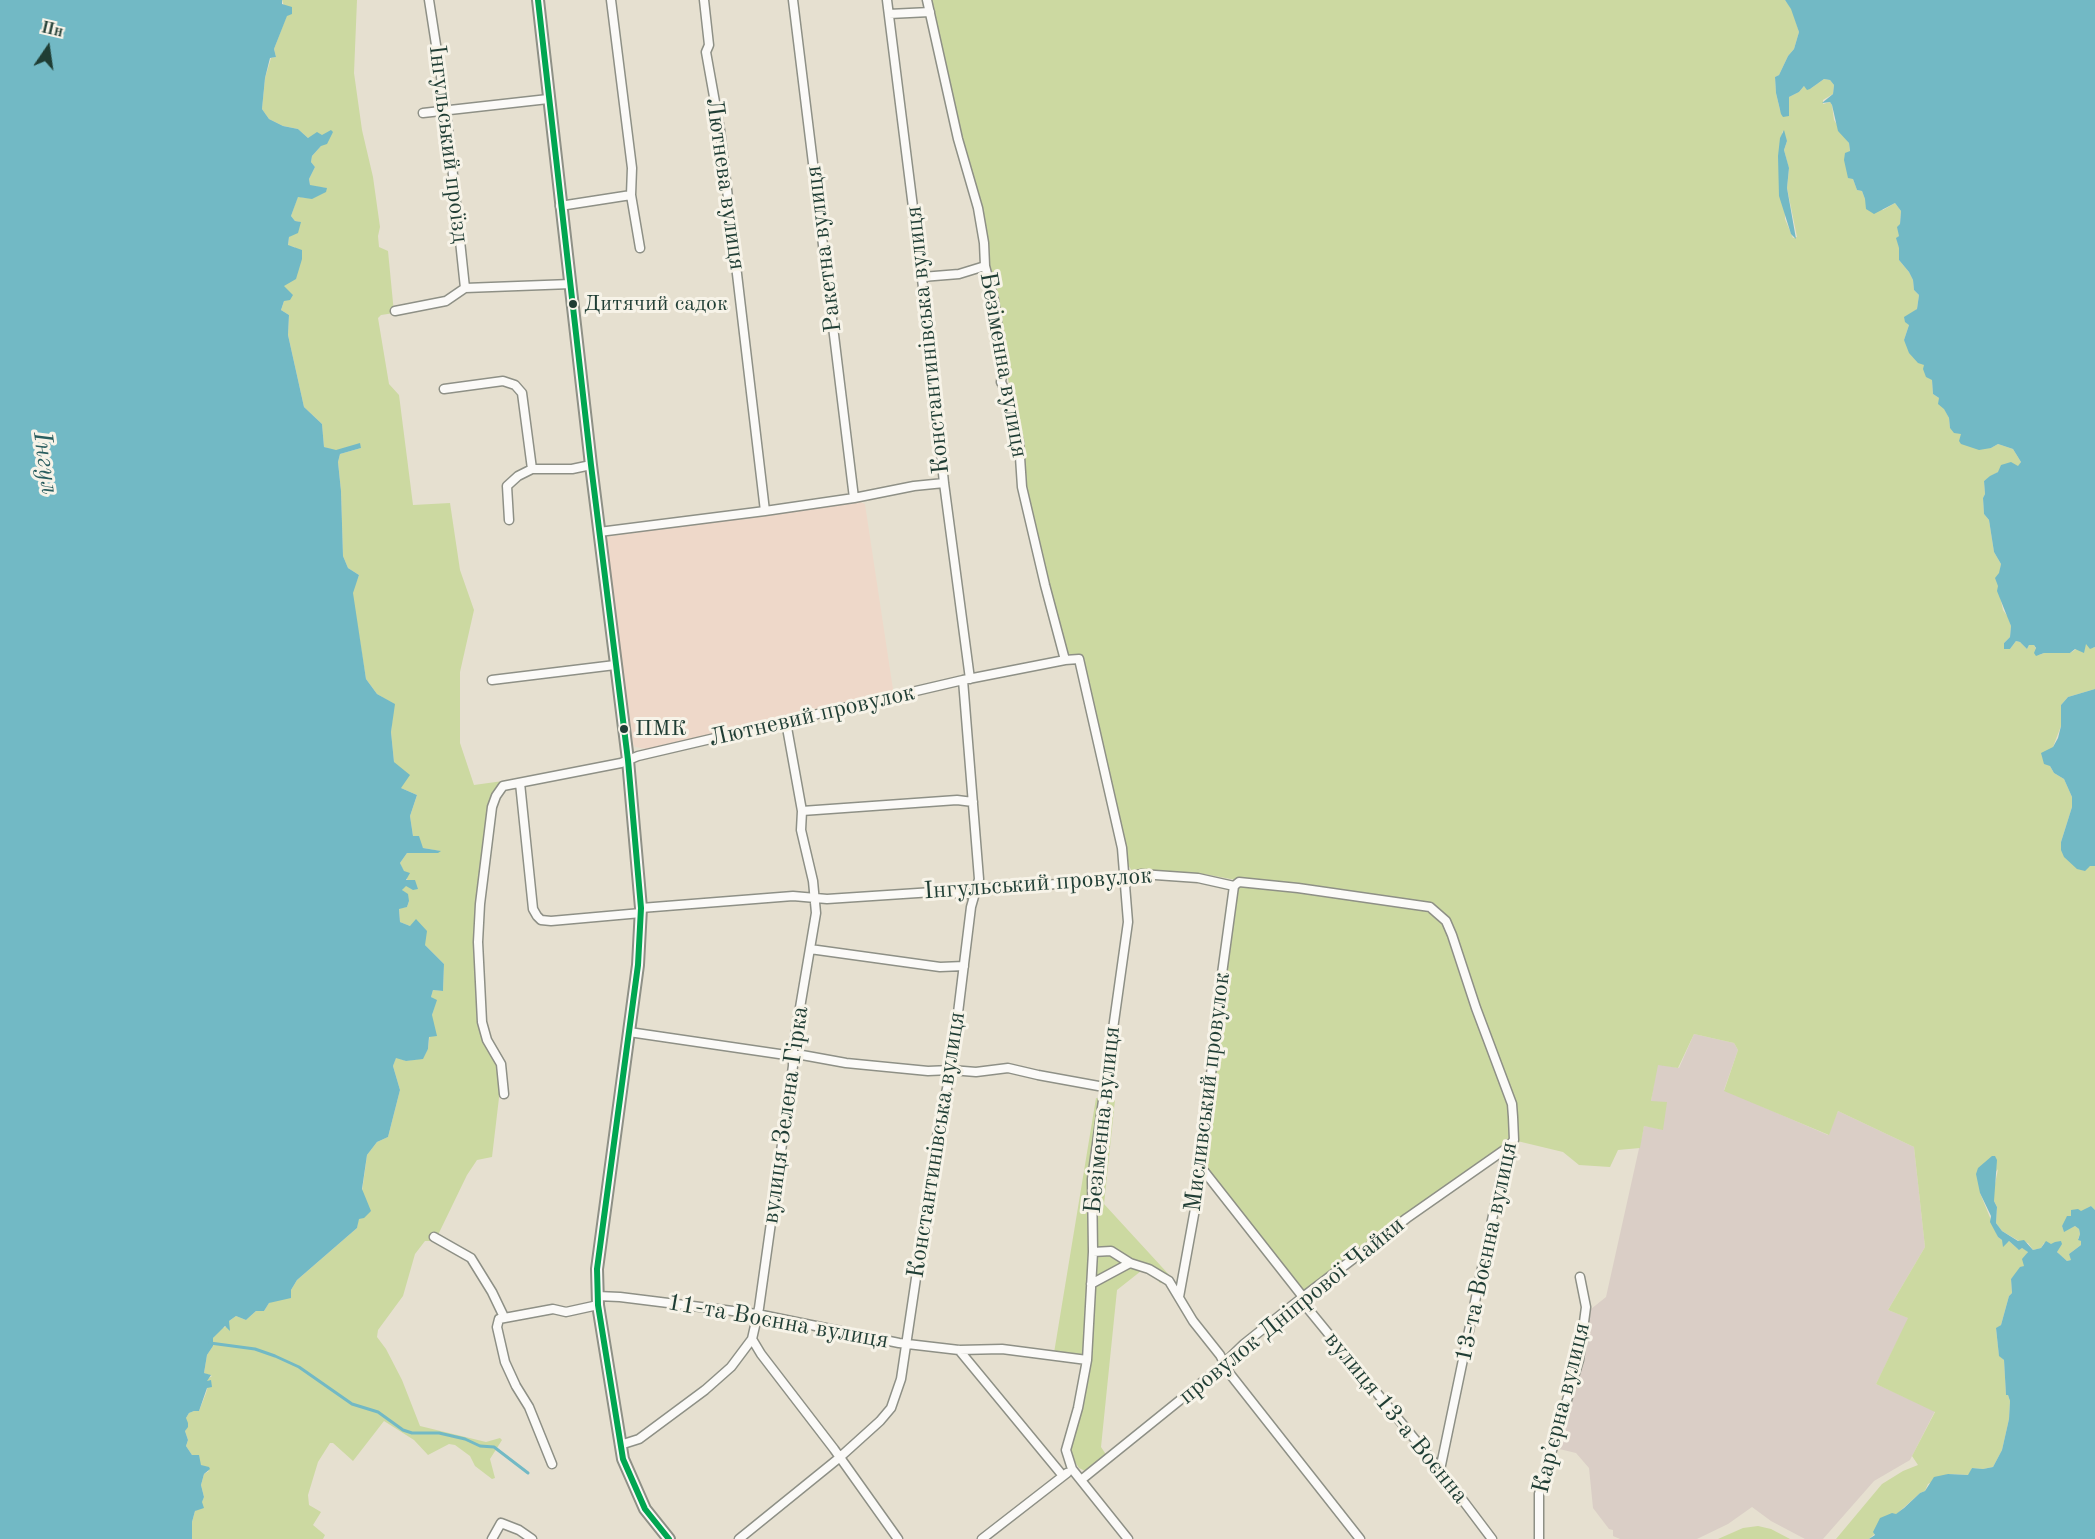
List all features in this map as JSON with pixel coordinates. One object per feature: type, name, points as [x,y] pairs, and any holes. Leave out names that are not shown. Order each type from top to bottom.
[{"type":"street","name":"Інгульський проїзд","points":[[429,0],[446,109],[465,288]]},
{"type":"street","points":[[538,0],[560,206],[628,760],[641,911],[638,965],[597,1269],[597,1300],[620,1444],[633,1484],[645,1509],[669,1539]]},
{"type":"street","points":[[611,0],[632,168],[631,195],[640,248]]},
{"type":"street","name":"Лютнева вулиця","points":[[704,0],[709,45],[706,52],[720,130],[765,511]]},
{"type":"street","name":"Ракетна вулиця","points":[[794,0],[854,498]]},
{"type":"street","name":"Константинівська вулиця","points":[[739,1539],[839,1458],[891,1408],[901,1379],[907,1344],[938,1130],[951,1070],[971,907],[979,879],[966,680],[922,277],[887,0]]},
{"type":"street","name":"Безіменна вулиця","points":[[927,0],[958,139],[978,208],[985,266],[994,300],[1003,367],[1001,382],[1008,397],[1019,442],[1022,487],[1065,660]]},
{"type":"street","points":[[889,14],[930,12]]},
{"type":"street","points":[[423,113],[548,99]]},
{"type":"street","points":[[560,206],[631,195]]},
{"type":"street","points":[[922,277],[959,274],[985,266]]},
{"type":"street","points":[[395,310],[446,301],[465,288],[571,284]]},
{"type":"street","points":[[444,389],[503,381],[515,385],[522,393],[532,470]]},
{"type":"street","points":[[509,520],[507,486],[518,476],[532,470],[572,470],[591,465]]},
{"type":"street","points":[[599,532],[765,511],[944,483]]},
{"type":"street","name":"Безіменна вулиця","points":[[1072,1469],[1066,1450],[1078,1408],[1087,1360],[1093,1252],[1092,1179],[1128,922],[1122,848],[1079,659]]},
{"type":"street","name":"Лютневий провулок","points":[[504,1094],[501,1064],[487,1040],[482,1022],[479,991],[478,918],[492,807],[503,786],[628,760],[966,680],[1079,659]]},
{"type":"street","points":[[492,680],[615,665]]},
{"type":"street","name":"вулиця Зелена Гірка","points":[[620,1444],[639,1439],[705,1390],[731,1367],[752,1338],[816,913],[811,871],[801,830],[802,812],[786,722]]},
{"type":"street","name":"Інгульський провулок","points":[[520,783],[533,909],[541,920],[551,921],[793,896],[827,899],[933,892],[968,894],[988,888],[1111,881],[1141,874],[1198,878],[1234,886],[1239,882],[1377,898],[1430,907]]},
{"type":"street","points":[[802,812],[957,800],[973,802]]},
{"type":"street","name":"Мисливський провулок","points":[[1179,1297],[1195,1210],[1234,886]]},
{"type":"street","name":"13-та Воєнна вулиця","points":[[1430,907],[1446,921],[1452,935],[1476,1008],[1512,1104],[1514,1140],[1507,1148],[1440,1470]]},
{"type":"street","points":[[810,949],[940,967],[964,966]]},
{"type":"street","points":[[629,1032],[846,1063],[928,1071],[976,1072],[1008,1068],[1038,1076],[1104,1087]]},
{"type":"street","name":"провулок Дніпрової Чайки","points":[[1081,1480],[1301,1298],[1407,1218],[1507,1148]]},
{"type":"street","name":"вулиця 13-а Воєнна","points":[[1200,1166],[1301,1298],[1440,1470],[1492,1539]]},
{"type":"street","points":[[434,1237],[471,1258],[492,1292],[504,1317],[499,1319],[497,1327],[505,1362],[529,1407],[552,1464]]},
{"type":"street","points":[[1093,1252],[1111,1251],[1130,1263],[1149,1269],[1169,1281],[1193,1321],[1220,1355],[1230,1374],[1360,1539]]},
{"type":"street","points":[[1091,1284],[1130,1263]]},
{"type":"street","name":"Карʼєрна вулиця","points":[[1539,1539],[1539,1494],[1579,1360],[1586,1307],[1580,1277]]},
{"type":"street","name":"11-та Воєнна вулиця","points":[[504,1317],[553,1309],[566,1312],[597,1300],[620,1297],[757,1314],[907,1344],[959,1350],[1002,1348],[1087,1360]]},
{"type":"street","points":[[752,1338],[761,1354],[898,1539]]},
{"type":"street","points":[[959,1350],[1063,1476]]},
{"type":"street","points":[[982,1539],[1072,1469],[1128,1539]]},
{"type":"street","points":[[492,1539],[501,1522],[532,1539]]},
{"type":"shaded area","points":[[858,501],[865,504],[892,692],[647,749],[635,747],[630,740],[605,537]]},
{"type":"shaded area","points":[[1694,1034],[1734,1043],[1738,1050],[1724,1090],[1828,1135],[1838,1111],[1914,1147],[1925,1247],[1888,1310],[1909,1318],[1876,1384],[1935,1411],[1910,1460],[1874,1481],[1823,1539],[1805,1539],[1771,1521],[1752,1507],[1728,1524],[1697,1539],[1620,1539],[1613,1536],[1613,1530],[1609,1529],[1593,1508],[1589,1468],[1576,1453],[1555,1448],[1582,1360],[1591,1309],[1606,1297],[1644,1126],[1662,1129],[1651,1101],[1657,1064],[1679,1068]]},
{"type":"green space","points":[[282,0],[357,0],[354,73],[362,130],[373,177],[380,227],[379,247],[388,251],[394,313],[381,315],[378,318],[389,384],[399,395],[413,505],[450,503],[460,570],[474,610],[460,672],[460,743],[474,785],[503,781],[504,789],[494,808],[482,905],[481,990],[488,1038],[503,1064],[492,1157],[477,1160],[467,1175],[437,1237],[433,1241],[425,1241],[415,1254],[403,1296],[378,1330],[377,1337],[402,1380],[420,1426],[486,1442],[500,1438],[502,1440],[490,1459],[495,1478],[492,1479],[475,1466],[470,1456],[455,1445],[449,1444],[428,1455],[414,1440],[384,1421],[353,1461],[333,1443],[330,1443],[318,1462],[308,1495],[309,1505],[321,1512],[313,1525],[325,1535],[323,1539],[192,1539],[192,1522],[195,1511],[204,1497],[201,1485],[204,1474],[209,1471],[201,1465],[186,1446],[188,1440],[185,1431],[186,1418],[189,1413],[199,1411],[209,1382],[206,1382],[207,1379],[212,1376],[204,1373],[207,1355],[213,1346],[213,1338],[222,1328],[229,1326],[229,1321],[236,1316],[246,1320],[256,1311],[264,1311],[269,1303],[291,1290],[297,1280],[357,1228],[367,1155],[377,1142],[388,1137],[400,1090],[393,1066],[396,1057],[406,1061],[423,1058],[428,1049],[436,1001],[431,997],[433,990],[443,991],[444,964],[410,926],[400,922],[399,908],[407,907],[409,901],[402,890],[408,881],[400,863],[407,853],[440,851],[423,848],[413,836],[410,816],[417,795],[401,788],[394,762],[391,732],[394,704],[377,694],[366,679],[352,593],[359,575],[348,568],[343,556],[338,462],[340,454],[361,448],[359,444],[336,451],[324,447],[322,424],[304,407],[288,335],[289,315],[281,310],[284,301],[284,286],[295,247],[288,246],[289,237],[300,222],[295,221],[291,216],[298,196],[304,198],[326,188],[310,186],[309,179],[315,167],[311,162],[312,156],[321,146],[322,135],[308,138],[298,129],[283,126],[269,119],[262,109],[265,78],[271,58],[276,57],[274,49],[287,15]]},
{"type":"green space","points":[[930,0],[1785,0],[1792,9],[1799,32],[1794,49],[1779,75],[1775,77],[1780,110],[1789,116],[1789,97],[1799,92],[1804,86],[1810,89],[1824,79],[1830,80],[1834,85],[1833,94],[1823,100],[1823,104],[1830,102],[1832,105],[1834,120],[1849,143],[1853,179],[1857,190],[1862,191],[1865,199],[1883,210],[1895,203],[1901,211],[1897,239],[1899,260],[1909,272],[1914,290],[1919,295],[1917,309],[1909,316],[1909,325],[1904,340],[1932,379],[1933,394],[1939,398],[1949,418],[1950,428],[1991,448],[1998,444],[2013,449],[2021,462],[2018,467],[1998,472],[1984,481],[1984,514],[1989,520],[1994,552],[2001,564],[1998,587],[2003,610],[2011,626],[2010,637],[2004,643],[2010,649],[2016,641],[2027,649],[2029,645],[2034,645],[2039,655],[2070,653],[2086,643],[2095,647],[2095,689],[2068,697],[2061,705],[2061,726],[2053,747],[2050,766],[2054,773],[2064,779],[2072,797],[2072,807],[2061,842],[2090,866],[2095,866],[2095,1210],[2091,1206],[2081,1212],[2071,1211],[2072,1215],[2062,1226],[2064,1231],[2075,1226],[2079,1229],[2078,1239],[2081,1241],[2081,1245],[2069,1254],[2072,1260],[2067,1261],[2051,1245],[2044,1243],[2041,1248],[2033,1250],[2028,1243],[2019,1241],[2002,1231],[1996,1223],[1997,1207],[1994,1201],[1994,1189],[1998,1169],[1980,1193],[1998,1237],[2006,1243],[2009,1241],[2018,1249],[2028,1251],[2024,1266],[2011,1279],[2012,1293],[2009,1296],[2001,1325],[1996,1329],[1999,1355],[2004,1360],[2006,1395],[2010,1401],[2009,1419],[2002,1450],[1993,1467],[1972,1468],[1969,1475],[1948,1474],[1928,1484],[1925,1491],[1869,1539],[1836,1539],[1882,1484],[1918,1465],[1912,1456],[1935,1412],[1876,1384],[1908,1318],[1888,1310],[1925,1247],[1914,1147],[1838,1111],[1829,1135],[1724,1091],[1738,1050],[1734,1043],[1694,1034],[1678,1068],[1658,1065],[1651,1101],[1667,1102],[1663,1130],[1644,1126],[1640,1148],[1618,1150],[1610,1167],[1579,1165],[1563,1152],[1513,1140],[1305,1291],[1299,1288],[1208,1173],[1203,1158],[1236,880],[1204,874],[1132,871],[1128,865],[1081,655],[1072,656],[1065,651],[1024,487],[1021,442],[1004,359],[996,300]],"holes":[[[1782,131],[1787,141],[1784,150],[1789,169],[1787,188],[1797,237],[1793,238],[1785,219]]]},
{"type":"green space","points":[[1096,1098],[1115,1100],[1104,1204],[1172,1278],[1160,1283],[1153,1274],[1141,1271],[1117,1290],[1101,1447],[1107,1456],[1087,1472],[1079,1468],[1071,1456],[1070,1447],[1088,1383],[1091,1359],[1054,1353]]},
{"type":"green space","points":[[1758,1526],[1771,1529],[1790,1539],[1718,1539],[1743,1528]]},
{"type":"water","name":"Інгул","points":[[0,0],[282,0],[282,4],[292,7],[292,14],[287,16],[274,49],[276,57],[270,58],[265,78],[262,109],[269,119],[283,126],[298,129],[308,138],[317,132],[322,135],[331,130],[333,132],[327,144],[321,146],[312,156],[311,162],[315,167],[309,179],[310,185],[327,188],[326,192],[312,199],[298,197],[291,216],[295,221],[301,222],[298,233],[289,237],[288,245],[302,250],[302,259],[296,279],[284,286],[293,295],[290,300],[284,301],[281,310],[289,315],[288,335],[304,407],[322,424],[324,447],[336,450],[360,443],[361,448],[340,454],[338,462],[343,556],[348,568],[359,575],[353,593],[366,679],[377,694],[395,704],[391,732],[394,762],[410,775],[401,788],[417,795],[410,816],[413,836],[419,836],[423,848],[441,851],[438,853],[407,853],[400,863],[404,871],[410,873],[406,880],[415,880],[418,889],[413,890],[406,886],[402,890],[408,894],[409,901],[407,907],[399,909],[400,922],[410,926],[416,919],[427,931],[425,945],[444,964],[443,991],[433,990],[431,997],[437,1000],[432,1015],[437,1036],[429,1037],[428,1049],[423,1059],[406,1061],[396,1058],[393,1066],[400,1090],[388,1137],[377,1142],[367,1155],[362,1189],[371,1211],[364,1218],[359,1219],[357,1228],[297,1280],[291,1290],[291,1298],[269,1303],[264,1311],[256,1311],[246,1320],[236,1316],[229,1321],[230,1331],[225,1326],[213,1338],[213,1346],[207,1355],[204,1373],[211,1375],[207,1381],[211,1380],[212,1387],[207,1388],[199,1411],[189,1413],[186,1418],[188,1427],[185,1431],[188,1440],[186,1446],[192,1455],[199,1455],[201,1465],[210,1469],[204,1474],[201,1485],[204,1508],[195,1511],[192,1522],[192,1539],[0,1539]]},
{"type":"water","points":[[1785,0],[2095,0],[2095,647],[2090,649],[2086,644],[2084,653],[2075,649],[2070,653],[2044,653],[2036,656],[2034,645],[2029,645],[2027,649],[2016,641],[2010,649],[2004,649],[2004,643],[2010,637],[2011,626],[1997,591],[1995,578],[2001,564],[1994,552],[1989,520],[1984,514],[1984,481],[1998,472],[2001,465],[2011,462],[2018,466],[2021,462],[2013,449],[1998,444],[1979,450],[1961,444],[1959,441],[1961,434],[1954,433],[1950,428],[1949,418],[1938,404],[1939,398],[1933,394],[1932,380],[1926,377],[1924,365],[1918,363],[1909,353],[1904,340],[1909,325],[1905,322],[1904,317],[1917,309],[1919,295],[1914,290],[1909,272],[1899,260],[1896,238],[1899,236],[1897,227],[1900,224],[1901,211],[1895,203],[1874,214],[1866,209],[1862,191],[1857,190],[1853,179],[1848,178],[1844,160],[1845,153],[1850,151],[1849,143],[1838,131],[1830,102],[1822,103],[1833,94],[1834,85],[1830,80],[1824,79],[1810,89],[1807,90],[1804,86],[1799,92],[1789,97],[1789,116],[1783,117],[1781,114],[1775,77],[1779,75],[1794,49],[1799,32],[1791,9]]},
{"type":"water","points":[[1784,130],[1787,141],[1784,150],[1789,168],[1787,188],[1796,239],[1791,234],[1779,196],[1778,156],[1780,138]]},
{"type":"water","points":[[2095,689],[2095,866],[2090,866],[2085,871],[2077,869],[2064,857],[2061,850],[2061,842],[2072,807],[2072,797],[2064,779],[2054,773],[2050,766],[2044,764],[2041,753],[2053,747],[2058,738],[2061,726],[2061,705],[2068,697]]},
{"type":"water","points":[[1995,1156],[1997,1160],[1994,1201],[1997,1207],[1996,1223],[2002,1231],[2018,1241],[2024,1240],[2033,1250],[2041,1248],[2046,1241],[2051,1244],[2061,1241],[2062,1244],[2057,1252],[2067,1261],[2071,1260],[2069,1254],[2081,1245],[2081,1241],[2078,1240],[2079,1229],[2075,1226],[2064,1232],[2062,1226],[2067,1216],[2071,1216],[2071,1210],[2081,1211],[2091,1206],[2095,1210],[2095,1539],[1869,1539],[1875,1535],[1873,1532],[1880,1518],[1892,1513],[1896,1514],[1904,1508],[1925,1491],[1934,1477],[1948,1474],[1968,1475],[1972,1468],[1993,1467],[2002,1450],[2009,1419],[2010,1401],[2006,1395],[2004,1360],[1999,1356],[1996,1328],[2001,1325],[2009,1296],[2012,1293],[2011,1279],[2020,1267],[2024,1266],[2022,1259],[2028,1252],[2022,1248],[2019,1250],[2009,1241],[2003,1247],[2002,1240],[1990,1222],[1991,1216],[1980,1193],[1976,1174],[1978,1168]]},
{"type":"waterway","points":[[210,1343],[255,1349],[275,1356],[299,1367],[352,1404],[378,1412],[403,1430],[412,1433],[439,1433],[465,1439],[480,1446],[494,1447],[528,1473]]},
{"type":"transit line","points":[[538,0],[591,465],[628,760],[641,908],[638,965],[597,1269],[598,1305],[623,1459],[645,1509],[669,1539]]},
{"type":"place","name":"Дитячий садок","points":[[573,304]]},
{"type":"place","name":"ПМК","points":[[624,729]]}]
